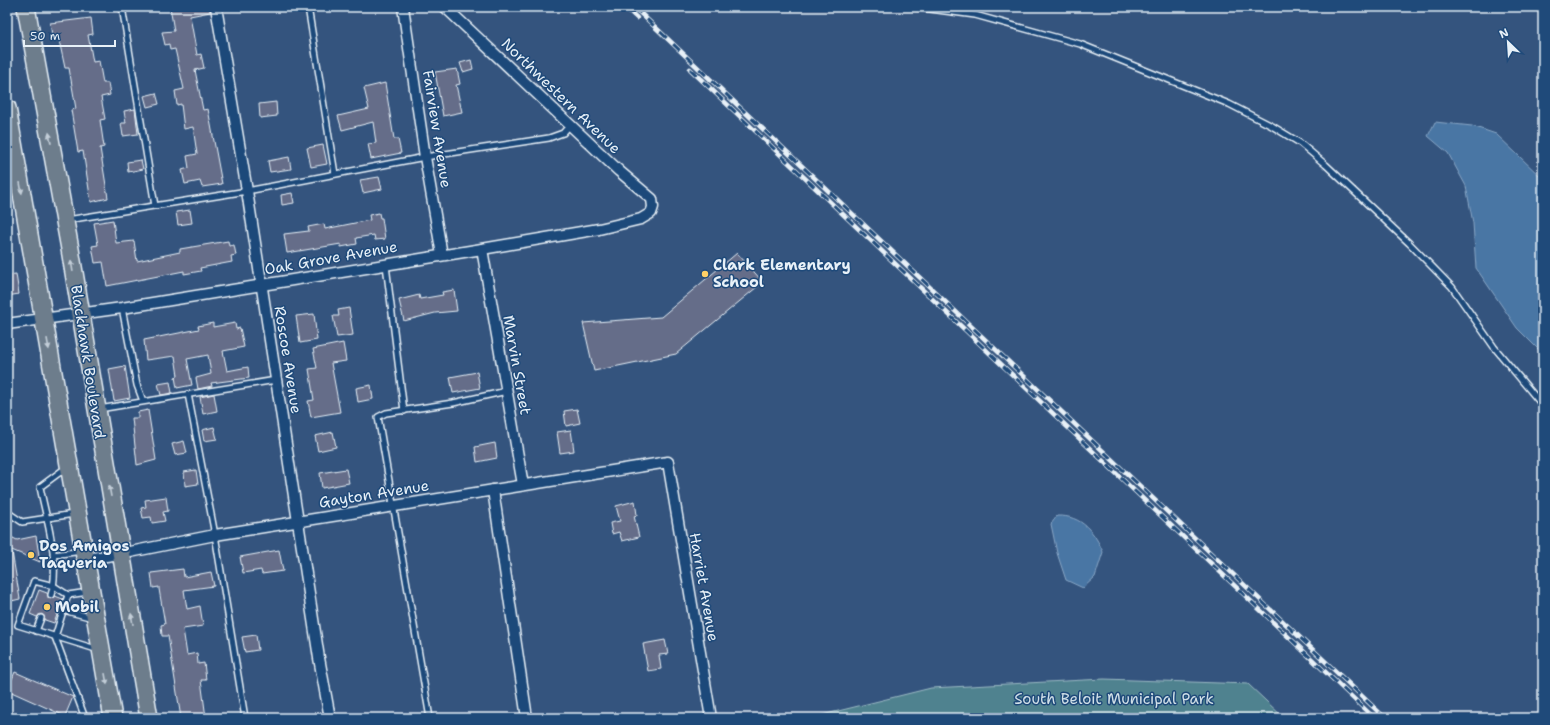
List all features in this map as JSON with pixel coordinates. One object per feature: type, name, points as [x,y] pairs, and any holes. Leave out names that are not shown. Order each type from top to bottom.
[{"type":"main road","name":"Blackhawk Boulevard","points":[[26,7],[65,221],[120,554],[149,718]]},
{"type":"main road","points":[[7,108],[113,718]]},
{"type":"street","name":"Roscoe Avenue","points":[[216,7],[247,191],[319,658],[330,718]]},
{"type":"street","name":"Fairview Avenue","points":[[403,7],[425,157],[442,255]]},
{"type":"street","name":"Northwestern Avenue","points":[[445,7],[619,172],[652,199],[653,207]]},
{"type":"street","name":"Oak Grove Avenue","points":[[7,324],[44,318],[80,315],[599,229],[641,219],[651,213],[653,207]]},
{"type":"street","name":"Marvin Street","points":[[482,249],[523,485]]},
{"type":"street","name":"Gayton Avenue","points":[[84,555],[120,554],[215,535],[668,462]]},
{"type":"street","name":"Harriet Avenue","points":[[668,462],[711,718]]},
{"type":"street","points":[[493,490],[527,718]]},
{"type":"lane","points":[[122,7],[155,206]]},
{"type":"lane","points":[[308,7],[335,174]]},
{"type":"lane","points":[[915,7],[975,15],[1080,44],[1229,104],[1272,126],[1300,143],[1326,165],[1409,243],[1452,287],[1494,347],[1543,406]]},
{"type":"lane","points":[[65,221],[247,191],[425,157],[549,138],[562,133],[570,125]]},
{"type":"lane","points":[[386,264],[404,410]]},
{"type":"lane","points":[[122,308],[137,385],[144,402]]},
{"type":"lane","points":[[96,410],[276,380]]},
{"type":"lane","points":[[430,718],[378,417],[386,413],[453,403],[507,391]]},
{"type":"lane","points":[[188,394],[215,535],[245,718]]},
{"type":"lane","points":[[51,595],[54,586],[53,555],[40,487],[69,465]]},
{"type":"lane","points":[[7,512],[22,522],[77,514]]},
{"type":"lane","points":[[53,555],[84,555]]},
{"type":"lane","points":[[91,592],[68,595],[54,586],[34,581],[18,625],[101,651]]},
{"type":"lane","points":[[68,595],[55,637],[85,718]]},
{"type":"lane","points":[[63,610],[96,619]]},
{"type":"lane","points":[[36,631],[40,618]]},
{"type":"green space","name":"South Beloit Municipal Park","points":[[1104,679],[1248,684],[1284,718],[810,718],[931,688]]},
{"type":"water","points":[[1435,122],[1472,126],[1496,134],[1543,179],[1543,354],[1517,328],[1476,268],[1473,223],[1466,186],[1448,153],[1428,136]]},
{"type":"water","points":[[1057,516],[1066,516],[1086,526],[1096,538],[1103,552],[1095,577],[1083,588],[1066,580],[1057,553],[1051,524]]},
{"type":"building","points":[[170,7],[210,7],[210,12],[190,16],[197,55],[201,54],[204,68],[195,70],[203,110],[208,109],[222,184],[202,187],[200,181],[185,184],[182,170],[189,168],[187,156],[197,154],[193,127],[184,129],[181,104],[177,105],[175,91],[184,89],[175,49],[170,50],[169,44],[165,45],[162,32],[174,31]]},
{"type":"building","points":[[91,18],[93,34],[88,35],[93,62],[99,61],[103,83],[108,83],[110,95],[101,97],[105,119],[100,120],[104,147],[100,148],[108,198],[91,202],[83,151],[78,152],[71,110],[76,109],[69,68],[65,68],[59,40],[53,41],[50,23]]},
{"type":"building","points":[[471,60],[473,69],[463,72],[460,63]]},
{"type":"building","points":[[457,69],[460,84],[456,85],[462,112],[443,116],[435,72]]},
{"type":"building","points":[[385,83],[394,139],[398,139],[401,153],[371,159],[368,144],[376,143],[373,122],[342,130],[338,116],[369,109],[364,88]]},
{"type":"building","points":[[156,93],[159,104],[147,107],[144,96]]},
{"type":"building","points":[[276,102],[277,116],[260,118],[259,104]]},
{"type":"building","points":[[135,109],[138,134],[123,136],[121,123],[126,123],[124,111]]},
{"type":"building","points":[[323,145],[327,164],[311,167],[307,148]]},
{"type":"building","points":[[289,157],[291,169],[270,172],[268,161]]},
{"type":"building","points":[[141,160],[143,169],[128,172],[127,162]]},
{"type":"building","points":[[379,177],[382,189],[363,193],[360,180]]},
{"type":"building","points":[[292,193],[294,203],[282,205],[281,195]]},
{"type":"building","points":[[190,210],[192,223],[178,225],[176,212]]},
{"type":"building","points":[[379,213],[380,218],[382,218],[385,239],[375,240],[374,235],[356,238],[357,244],[341,247],[341,244],[287,253],[284,234],[309,231],[308,227],[324,224],[325,229],[370,220],[369,215]]},
{"type":"building","points":[[113,220],[116,243],[134,241],[137,261],[180,252],[180,249],[228,241],[229,246],[234,245],[236,255],[231,256],[232,262],[200,268],[201,271],[184,274],[184,271],[107,286],[103,262],[95,263],[92,246],[98,245],[94,223]]},
{"type":"building","points":[[737,253],[763,282],[676,354],[594,371],[583,323],[661,317]]},
{"type":"building","points":[[16,274],[19,294],[7,296],[7,275]]},
{"type":"building","points":[[454,290],[457,311],[435,313],[404,321],[399,300],[419,295],[420,299],[443,295],[442,292]]},
{"type":"building","points":[[349,308],[353,335],[337,337],[333,316],[339,316],[338,310]]},
{"type":"building","points":[[314,314],[317,340],[300,343],[296,316]]},
{"type":"building","points":[[213,323],[213,327],[235,323],[236,329],[240,328],[244,347],[223,351],[227,371],[248,367],[249,378],[211,383],[212,386],[198,389],[196,378],[211,374],[208,355],[187,359],[192,385],[177,388],[175,377],[178,376],[175,356],[146,360],[144,340],[199,329],[198,326]]},
{"type":"building","points":[[343,343],[346,361],[331,363],[340,412],[311,417],[308,401],[314,400],[309,369],[317,368],[313,349]]},
{"type":"building","points":[[125,366],[130,398],[114,401],[109,369]]},
{"type":"building","points":[[477,372],[480,388],[453,393],[450,377]]},
{"type":"building","points":[[170,382],[172,393],[161,395],[158,384]]},
{"type":"building","points":[[371,385],[373,399],[358,402],[356,388]]},
{"type":"building","points":[[214,394],[217,411],[203,414],[200,397]]},
{"type":"building","points":[[577,409],[580,423],[566,426],[564,411]]},
{"type":"building","points":[[148,410],[156,460],[137,465],[132,418],[138,418],[138,412]]},
{"type":"building","points":[[214,427],[217,439],[204,441],[202,430]]},
{"type":"building","points":[[571,430],[574,451],[560,453],[557,432]]},
{"type":"building","points":[[333,432],[336,447],[318,451],[315,436]]},
{"type":"building","points":[[184,441],[187,453],[175,455],[172,444]]},
{"type":"building","points":[[495,443],[497,458],[477,462],[475,447]]},
{"type":"building","points":[[346,469],[349,483],[322,488],[320,473]]},
{"type":"building","points":[[196,470],[198,484],[185,486],[184,472]]},
{"type":"building","points":[[166,497],[168,511],[163,512],[165,521],[152,523],[151,517],[143,518],[141,508],[146,507],[145,500]]},
{"type":"building","points":[[635,501],[637,515],[634,516],[639,537],[622,541],[619,532],[612,534],[610,523],[620,521],[616,506]]},
{"type":"building","name":"Dos Amigos Taqueria","points":[[7,535],[17,540],[36,536],[40,562],[7,548]]},
{"type":"building","points":[[279,550],[283,571],[262,574],[261,570],[243,573],[240,557]]},
{"type":"building","points":[[7,552],[12,552],[20,599],[7,602]]},
{"type":"building","points":[[183,569],[184,577],[211,572],[214,586],[184,590],[187,609],[200,606],[203,626],[183,629],[187,655],[197,653],[198,664],[204,663],[206,680],[201,680],[206,718],[181,718],[168,636],[162,636],[161,625],[165,624],[159,587],[153,588],[151,573]]},
{"type":"building","name":"Mobil","points":[[39,590],[47,593],[50,599],[55,596],[63,599],[54,623],[45,620],[42,614],[37,617],[30,614]]},
{"type":"building","points":[[256,635],[258,650],[245,652],[242,637]]},
{"type":"building","points":[[665,640],[668,654],[659,655],[661,669],[648,671],[643,644]]},
{"type":"building","points":[[15,672],[73,697],[65,716],[7,690]]},
{"type":"railway","points":[[625,7],[637,18]]},
{"type":"railway","points":[[634,7],[1385,718]]},
{"type":"railway","points":[[690,69],[1374,718]]},
{"type":"place","name":"Clark Elementary School","points":[[705,274]]},
{"type":"place","name":"Dos Amigos Taqueria","points":[[31,555]]},
{"type":"place","name":"Mobil","points":[[47,607]]}]
